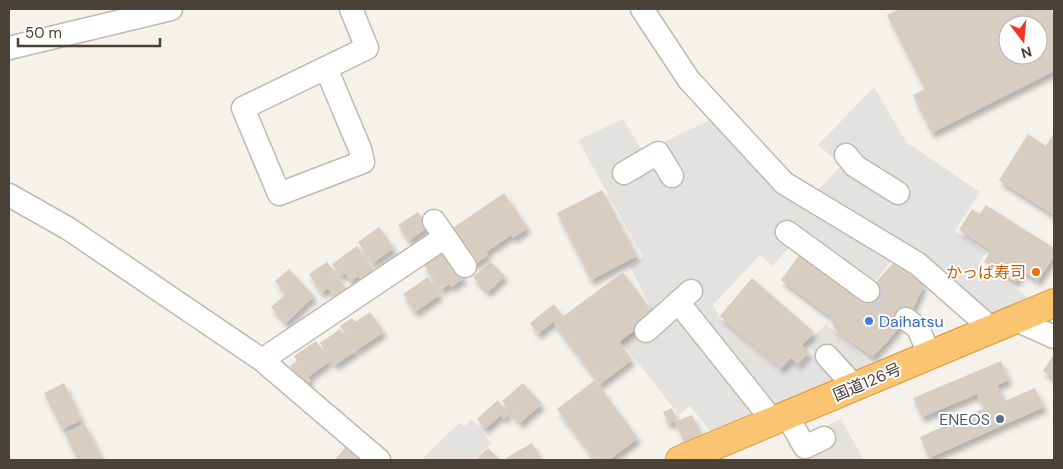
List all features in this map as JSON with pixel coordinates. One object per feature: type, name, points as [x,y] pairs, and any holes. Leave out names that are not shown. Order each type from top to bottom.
[{"type":"highway","name":"国道126号","points":[[680,460],[1054,303]]},
{"type":"street","points":[[9,48],[171,9]]},
{"type":"street","points":[[326,68],[360,149],[363,162],[279,194],[243,108],[326,68],[368,48],[351,9]]},
{"type":"street","points":[[642,9],[689,80],[784,183],[918,264],[1004,325],[1054,338]]},
{"type":"street","points":[[624,173],[658,153],[672,176]]},
{"type":"street","points":[[846,155],[855,166],[898,193]]},
{"type":"street","points":[[9,195],[69,228],[262,360],[379,460]]},
{"type":"street","points":[[262,360],[439,229],[464,266]]},
{"type":"street","points":[[787,232],[868,291]]},
{"type":"street","points":[[646,331],[685,296],[751,391],[780,418],[805,447],[824,438]]},
{"type":"street","points":[[906,319],[918,328],[930,356]]},
{"type":"street","points":[[826,356],[855,387]]},
{"type":"shaded area","points":[[874,87],[906,142],[980,192],[955,231],[986,253],[979,263],[1033,301],[996,316],[911,248],[815,193],[842,165],[818,145]]},
{"type":"shaded area","points":[[714,118],[894,257],[867,292],[793,242],[773,266],[760,255],[713,305],[721,319],[780,372],[791,362],[799,368],[815,353],[807,343],[826,324],[871,364],[712,433],[690,406],[679,415],[621,341],[651,318],[649,304],[630,267],[643,257],[578,140],[623,119],[643,152]]},
{"type":"shaded area","points":[[472,419],[491,443],[474,460],[421,460],[459,423],[465,426]]},
{"type":"shaded area","points":[[841,419],[864,460],[799,460],[787,445]]},
{"type":"building","points":[[900,9],[1051,9],[1054,16],[1054,71],[932,133],[913,95],[925,89],[887,15]]},
{"type":"building","points":[[1054,133],[1054,215],[999,180],[1028,134],[1046,146]]},
{"type":"building","points":[[602,190],[637,256],[591,280],[557,213]]},
{"type":"building","points":[[504,193],[528,228],[513,238],[511,235],[486,252],[488,255],[474,265],[450,230]]},
{"type":"building","points":[[986,205],[1054,248],[1054,256],[1038,281],[1023,271],[1016,282],[984,262],[991,250],[959,230],[972,209],[980,214]]},
{"type":"building","points":[[418,212],[428,227],[409,241],[398,225]]},
{"type":"building","points":[[379,227],[394,248],[373,263],[358,242]]},
{"type":"building","points":[[357,246],[373,270],[360,279],[358,276],[351,281],[345,273],[341,276],[332,264]]},
{"type":"building","points":[[445,250],[464,278],[451,287],[449,284],[441,290],[424,265]]},
{"type":"building","points":[[802,251],[868,291],[894,262],[924,285],[911,313],[872,357],[835,329],[830,316],[781,280]]},
{"type":"building","points":[[490,261],[505,276],[488,292],[473,277]]},
{"type":"building","points":[[327,262],[347,290],[335,299],[328,288],[322,293],[309,274]]},
{"type":"building","points":[[289,269],[314,296],[286,323],[271,307],[286,294],[275,281]]},
{"type":"building","points":[[623,272],[646,303],[649,314],[646,321],[619,342],[632,360],[600,384],[554,323]]},
{"type":"building","points":[[428,277],[440,295],[415,312],[403,294]]},
{"type":"building","points":[[752,278],[814,332],[802,345],[809,352],[798,364],[791,358],[781,368],[720,316]]},
{"type":"building","points":[[554,304],[562,315],[538,334],[530,323]]},
{"type":"building","points":[[370,312],[384,332],[357,350],[340,326],[352,318],[355,322]]},
{"type":"building","points":[[340,329],[356,351],[335,365],[320,343]]},
{"type":"building","points":[[316,341],[330,361],[308,377],[311,381],[304,386],[290,366],[297,361],[294,356]]},
{"type":"building","points":[[1054,354],[1054,378],[1043,371]]},
{"type":"building","points":[[1001,361],[1009,380],[997,385],[1005,401],[1035,388],[1044,407],[929,458],[920,437],[984,408],[977,394],[922,417],[913,398]]},
{"type":"building","points":[[595,380],[638,438],[609,460],[595,460],[557,409]]},
{"type":"building","points":[[64,383],[82,420],[62,429],[44,393]]},
{"type":"building","points":[[523,383],[542,404],[520,423],[502,401]]},
{"type":"building","points":[[498,400],[509,414],[504,419],[501,415],[485,429],[477,419]]},
{"type":"building","points":[[672,408],[677,420],[669,424],[663,412]]},
{"type":"building","points":[[692,415],[703,438],[686,446],[675,422]]},
{"type":"building","points":[[85,424],[103,460],[78,460],[65,434]]},
{"type":"building","points":[[532,443],[542,460],[507,460],[506,458]]},
{"type":"building","points":[[346,446],[365,460],[335,460]]},
{"type":"building","points":[[488,448],[500,460],[475,460]]},
{"type":"tunnel","points":[[868,291],[906,319]]},
{"type":"place","name":"かっぱ寿司","points":[[1036,272]]},
{"type":"place","name":"Daihatsu","points":[[869,321]]},
{"type":"place","name":"ENEOS","points":[[1000,419]]}]
